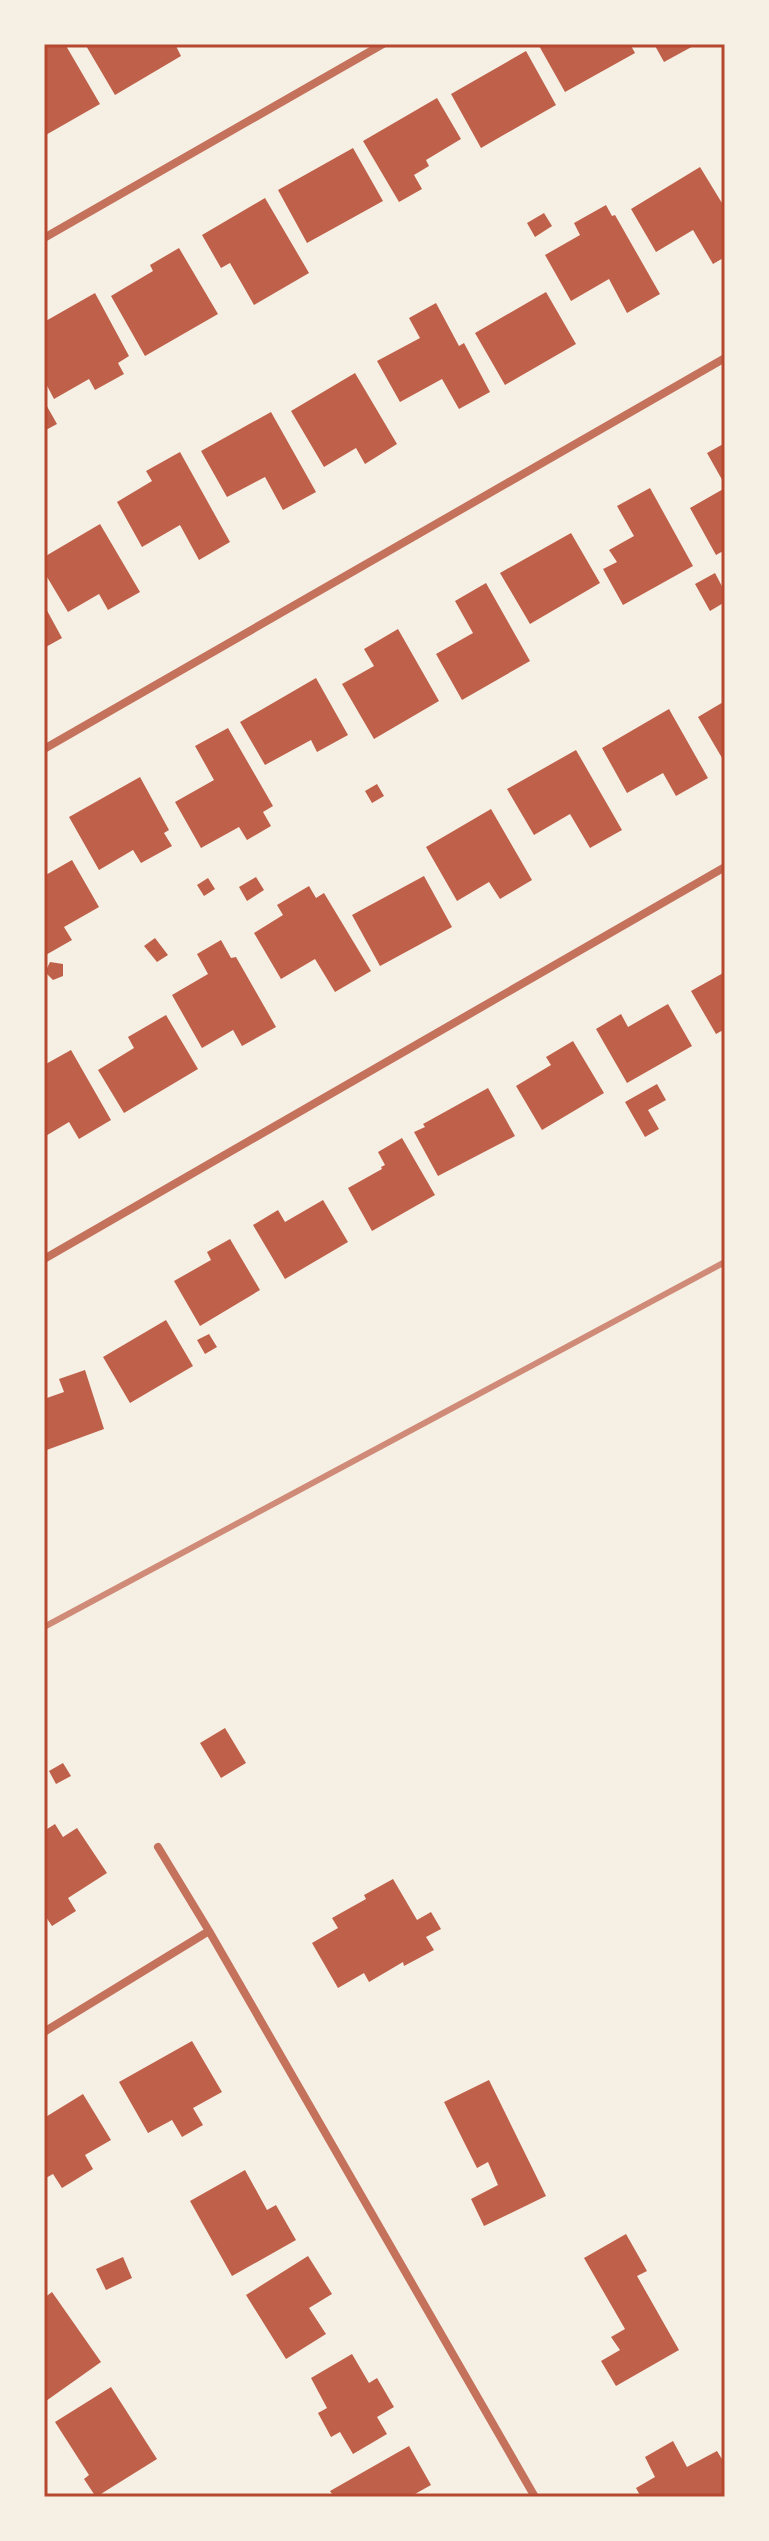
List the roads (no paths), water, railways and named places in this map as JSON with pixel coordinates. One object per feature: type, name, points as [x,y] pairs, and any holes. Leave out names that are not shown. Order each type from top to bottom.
[{"type":"street","points":[[44,238],[383,44]]},
{"type":"street","points":[[44,749],[725,358]]},
{"type":"street","points":[[44,1259],[725,867]]},
{"type":"street","points":[[158,1847],[535,2497]]},
{"type":"street","points":[[44,2032],[209,1931]]},
{"type":"railway","points":[[44,1627],[725,1262]]}]
